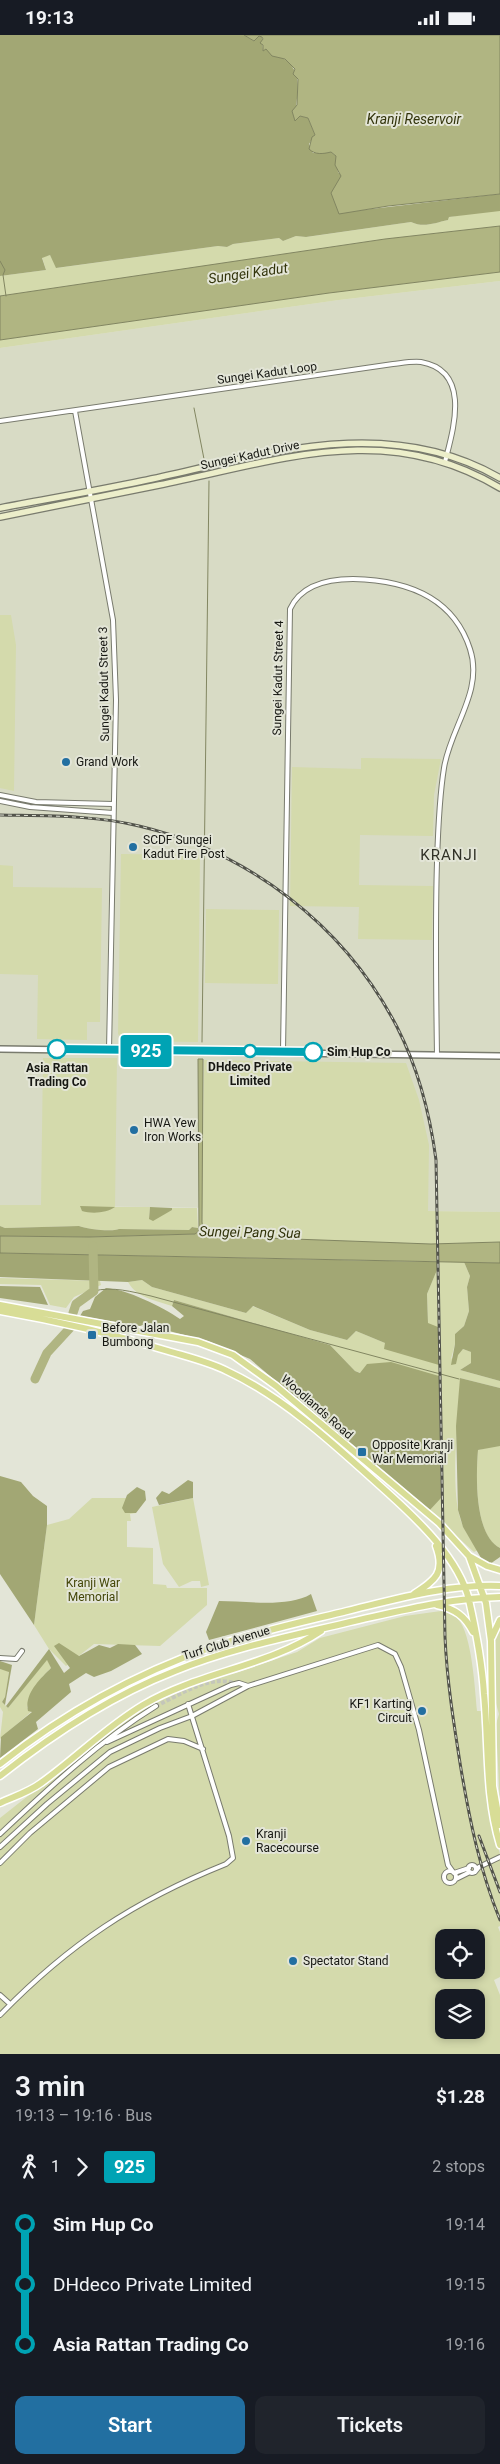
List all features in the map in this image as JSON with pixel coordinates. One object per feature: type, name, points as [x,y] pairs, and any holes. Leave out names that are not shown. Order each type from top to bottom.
[{"type":"main road","name":"Sungei Kadut Drive","points":[[0,508],[321,445],[358,442],[383,443],[446,455],[500,478]]},
{"type":"main road","name":"Sungei Kadut Drive","points":[[0,517],[278,458],[342,449],[372,449],[445,462],[486,479],[500,488]]},
{"type":"main road","name":"Woodlands Road","points":[[0,1305],[198,1342],[233,1355],[257,1371],[439,1523],[469,1556],[485,1598],[491,1641],[492,1760],[495,1800],[500,1825]]},
{"type":"main road","name":"Woodlands Road","points":[[0,1311],[92,1329],[228,1371],[270,1396],[310,1425],[394,1499],[450,1559],[465,1587],[469,1599],[477,1639],[484,1694],[490,1802],[500,1845]]},
{"type":"main road","points":[[164,1350],[166,1336]]},
{"type":"main road","points":[[411,1596],[429,1585],[439,1571],[439,1554],[434,1542]]},
{"type":"main road","points":[[469,1556],[486,1566],[500,1570]]},
{"type":"main road","name":"Turf Club Avenue","points":[[0,1764],[31,1739],[73,1712],[119,1686],[165,1665],[256,1633],[411,1596],[465,1587],[500,1586]]},
{"type":"main road","name":"Turf Club Avenue","points":[[0,1776],[67,1727],[113,1700],[174,1671],[223,1654],[426,1605],[500,1597]]},
{"type":"main road","points":[[426,1605],[449,1608],[457,1612],[466,1619],[477,1639]]},
{"type":"main road","points":[[491,1641],[500,1620]]},
{"type":"main road","points":[[0,1803],[40,1785],[99,1735],[143,1705],[184,1684],[298,1646],[326,1628]]},
{"type":"street","name":"Sungei Kadut Loop","points":[[0,421],[386,365],[422,363],[444,376],[456,398],[455,419],[445,462]]},
{"type":"street","name":"Sungei Kadut Street 3","points":[[75,411],[89,498],[113,620],[116,700],[109,1050]]},
{"type":"street","name":"Sungei Kadut Street 4","points":[[283,1051],[290,609],[300,593],[317,584],[346,579],[372,579],[418,590],[438,601],[464,631],[471,651],[474,671],[472,689],[446,757],[440,799],[436,895],[437,1055]]},
{"type":"street","points":[[0,795],[36,801],[114,804]]},
{"type":"street","points":[[0,801],[30,807],[113,813]]},
{"type":"street","points":[[0,1049],[283,1051],[500,1056]]},
{"type":"street","points":[[0,1847],[47,1804],[110,1753],[160,1728],[192,1716],[248,1686],[378,1645],[396,1654],[419,1730],[448,1865],[456,1879]]},
{"type":"street","points":[[0,1658],[16,1659],[22,1651]]},
{"type":"street","points":[[101,1746],[188,1704],[239,1683],[248,1686]]},
{"type":"street","points":[[0,2015],[60,1958],[111,1921],[157,1894],[233,1859],[233,1850],[188,1704]]},
{"type":"street","points":[[0,1834],[40,1795],[131,1721],[156,1706]]},
{"type":"street","points":[[0,1863],[30,1833],[109,1767],[168,1739],[184,1741],[203,1749]]},
{"type":"street","points":[[448,1865],[444,1879],[447,1883],[452,1883],[469,1870],[500,1857]]},
{"type":"street","points":[[446,1873],[469,1870],[475,1872],[477,1866]]},
{"type":"street","points":[[0,1995],[10,2004]]},
{"type":"shaded area","points":[[0,35],[244,35],[254,41],[259,36],[262,37],[263,51],[266,48],[285,59],[293,67],[298,89],[295,120],[300,116],[308,118],[315,135],[309,144],[313,153],[331,152],[336,156],[338,172],[342,176],[337,184],[345,212],[500,194],[500,211],[449,217],[448,220],[429,224],[420,225],[411,222],[306,237],[296,236],[283,241],[279,238],[233,244],[227,247],[218,246],[56,268],[50,255],[42,258],[46,270],[0,276]]},
{"type":"shaded area","points":[[500,281],[500,1212],[0,1205],[0,348],[339,300]]},
{"type":"shaded area","points":[[80,1206],[115,1207],[108,1211],[95,1213],[82,1211]]},
{"type":"shaded area","points":[[150,1207],[172,1208],[172,1210],[153,1221],[149,1219]]},
{"type":"shaded area","points":[[0,1226],[5,1228],[79,1226],[111,1230],[189,1230],[192,1227],[198,1228],[199,1231],[195,1234],[89,1237],[0,1236]]},
{"type":"shaded area","points":[[0,1253],[437,1262],[437,1270],[427,1294],[428,1323],[438,1327],[439,1365],[384,1349],[385,1343],[356,1331],[347,1340],[310,1330],[253,1306],[246,1313],[152,1287],[142,1280],[128,1282],[0,1277]]},
{"type":"shaded area","points":[[464,1262],[500,1263],[500,1381],[460,1370],[471,1363],[471,1352],[463,1349],[458,1355],[456,1364],[451,1365],[455,1334],[464,1326],[469,1311],[467,1287],[470,1276]]},
{"type":"shaded area","points":[[0,1286],[40,1287],[48,1305],[0,1298]]},
{"type":"shaded area","points":[[106,1288],[144,1299],[180,1319],[184,1316],[172,1306],[174,1300],[330,1345],[355,1371],[360,1373],[367,1364],[391,1362],[439,1376],[441,1498],[429,1511],[250,1359],[208,1341],[169,1331],[148,1323],[140,1326],[80,1316],[83,1311],[90,1309],[95,1297]]},
{"type":"shaded area","points":[[460,1378],[500,1388],[500,1446],[478,1450],[477,1461],[477,1489],[481,1518],[485,1531],[500,1548],[500,1557],[490,1564],[481,1558],[463,1527],[458,1510],[456,1426]]},
{"type":"shaded area","points":[[0,1476],[21,1482],[33,1496],[47,1506],[47,1525],[34,1625],[0,1574]]},
{"type":"shaded area","points":[[188,1480],[193,1482],[193,1498],[159,1505],[156,1498],[162,1491],[169,1494]]},
{"type":"shaded area","points":[[137,1487],[145,1491],[146,1500],[136,1513],[125,1513],[122,1508],[127,1495]]},
{"type":"shaded area","points":[[311,1594],[317,1611],[209,1640],[206,1632],[219,1601],[279,1602],[291,1601]]},
{"type":"shaded area","points":[[59,1643],[79,1656],[99,1645],[110,1648],[118,1644],[135,1645],[142,1654],[111,1671],[94,1677],[86,1673],[69,1684],[71,1692],[36,1722],[38,1729],[0,1758],[1,1737],[32,1712],[28,1711],[28,1699],[34,1687],[51,1668],[47,1660],[8,1708],[6,1706],[49,1649],[64,1673],[70,1668],[54,1646]]},
{"type":"shaded area","points":[[0,1661],[12,1665],[5,1705],[2,1702],[5,1697],[9,1672],[0,1669]]},
{"type":"green space","points":[[487,211],[500,211],[500,226],[385,239],[0,296],[0,276],[46,270],[42,257],[50,255],[57,268],[218,246],[227,247],[233,244],[279,238],[283,241],[296,236],[307,237],[411,222],[420,225],[429,224],[448,220],[449,217]]},
{"type":"green space","points":[[500,272],[500,281],[339,300],[0,348],[0,340],[329,293]]},
{"type":"green space","points":[[0,615],[11,615],[16,645],[14,791],[0,788]]},
{"type":"green space","points":[[361,758],[441,759],[434,795],[433,836],[360,835],[359,885],[433,886],[432,940],[358,939],[359,907],[290,906],[292,767],[361,769]]},
{"type":"green space","points":[[121,854],[200,855],[198,1042],[124,1041],[118,1034]]},
{"type":"green space","points":[[0,865],[13,866],[13,887],[102,888],[100,1022],[87,1022],[87,1040],[37,1039],[38,975],[0,974]]},
{"type":"green space","points":[[206,909],[279,910],[278,984],[205,983]]},
{"type":"green space","points":[[43,1058],[117,1058],[115,1207],[150,1207],[149,1219],[172,1210],[172,1208],[197,1208],[198,1228],[192,1227],[189,1230],[111,1230],[79,1226],[5,1228],[0,1226],[0,1205],[41,1205]]},
{"type":"green space","points":[[204,1060],[406,1063],[419,1100],[429,1145],[428,1211],[500,1212],[500,1242],[431,1244],[210,1236],[203,1231],[202,1226]]},
{"type":"green space","points":[[437,1262],[464,1262],[470,1276],[467,1287],[469,1311],[464,1326],[455,1334],[455,1344],[451,1359],[463,1349],[471,1352],[471,1363],[460,1370],[500,1381],[500,1388],[460,1378],[455,1476],[456,1496],[464,1528],[478,1550],[474,1552],[429,1511],[441,1497],[361,1373],[355,1371],[330,1345],[174,1300],[172,1306],[141,1295],[128,1282],[142,1280],[152,1287],[246,1313],[252,1306],[310,1330],[347,1340],[356,1331],[385,1343],[385,1349],[428,1323],[427,1294],[437,1270]]},
{"type":"green space","points":[[0,1278],[100,1281],[101,1285],[74,1297],[66,1308],[50,1305],[41,1285],[0,1284]]},
{"type":"green space","points":[[500,1446],[500,1548],[485,1531],[478,1503],[477,1488],[478,1450]]},
{"type":"green space","name":"Kranji War Memorial","points":[[92,1498],[129,1498],[136,1513],[130,1514],[131,1521],[127,1521],[127,1547],[153,1548],[153,1584],[166,1585],[167,1588],[207,1588],[207,1605],[160,1646],[94,1644],[66,1666],[49,1649],[34,1625],[47,1525],[69,1519]]},
{"type":"green space","points":[[193,1498],[209,1585],[201,1587],[200,1581],[192,1581],[179,1587],[163,1564],[152,1507]]},
{"type":"green space","name":"Kranji Racecourse","points":[[441,1611],[452,1614],[463,1626],[470,1649],[477,1711],[481,1711],[486,1793],[491,1822],[500,1854],[500,1926],[498,1927],[500,1932],[500,1977],[494,1980],[500,1995],[500,2054],[0,2054],[0,1818],[128,1717],[185,1685],[238,1672],[297,1652],[320,1638],[405,1616]]},
{"type":"green space","points":[[500,1625],[500,1805],[496,1724],[499,1714],[495,1700],[494,1643]]},
{"type":"green space","points":[[47,1659],[51,1668],[42,1677],[33,1691],[27,1708],[32,1711],[0,1739],[3,1712],[0,1707],[0,1669],[9,1671],[5,1697],[2,1702],[8,1708]]},
{"type":"water","name":"Kranji Reservoir","points":[[244,35],[500,35],[500,194],[388,206],[339,214],[331,193],[341,176],[335,165],[336,156],[331,152],[319,154],[309,149],[312,137],[315,135],[308,118],[300,116],[295,121],[292,111],[297,105],[298,79],[293,74],[295,69],[285,59],[272,56],[266,49],[263,51],[263,45],[260,43],[263,39],[262,37],[259,36],[254,41]]},
{"type":"water","name":"Sungei Kadut","points":[[500,226],[500,272],[329,293],[0,340],[0,296],[385,239]]},
{"type":"water","points":[[198,1059],[203,1059],[202,1222],[203,1231],[210,1236],[431,1244],[500,1242],[500,1263],[0,1253],[0,1236],[89,1237],[195,1234],[199,1231]]},
{"type":"waterway","points":[[0,261],[5,270],[3,275],[6,296]]},
{"type":"waterway","points":[[194,408],[205,464]]},
{"type":"waterway","points":[[202,1042],[209,481]]},
{"type":"waterway","points":[[73,1313],[76,1304],[94,1291],[93,1246]]},
{"type":"waterway","points":[[94,1291],[115,1289],[151,1296],[459,1379]]},
{"type":"waterway","points":[[35,1379],[47,1353],[70,1328]]},
{"type":"tunnel","points":[[156,1706],[188,1690],[210,1682],[232,1682],[242,1687]]},
{"type":"railway","points":[[0,815],[87,818],[122,822],[180,838],[218,854],[255,874],[290,898],[322,926],[350,957],[375,990],[397,1027],[411,1059],[422,1092],[436,1160],[445,1637],[449,1687],[472,1827],[481,1865],[500,1920]]},
{"type":"railway","points":[[479,1836],[500,1892]]},
{"type":"bus line","name":"925","points":[[57,1049],[313,1052]]},
{"type":"place","name":"Grand Work","points":[[66,762]]},
{"type":"place","name":"SCDF Sungei Kadut Fire Post","points":[[133,847]]},
{"type":"place","name":"Asia Rattan Trading Co","points":[[57,1049]]},
{"type":"place","name":"DHdeco Private Limited","points":[[250,1051]]},
{"type":"place","name":"Sim Hup Co","points":[[313,1052]]},
{"type":"place","name":"HWA Yew Iron Works","points":[[134,1130]]},
{"type":"place","name":"Before Jalan Bumbong","points":[[92,1335]]},
{"type":"place","name":"Opposite Kranji War Memorial","points":[[362,1452]]},
{"type":"place","name":"KF1 Karting Circuit","points":[[422,1711]]},
{"type":"place","name":"Kranji Racecourse","points":[[246,1841]]},
{"type":"place","name":"Spectator Stand","points":[[293,1961]]},
{"type":"district","name":"KRANJI","points":[[449,855]]},
{"type":"water label","name":"Sungei Pang Sua","points":[[250,1232]]}]
